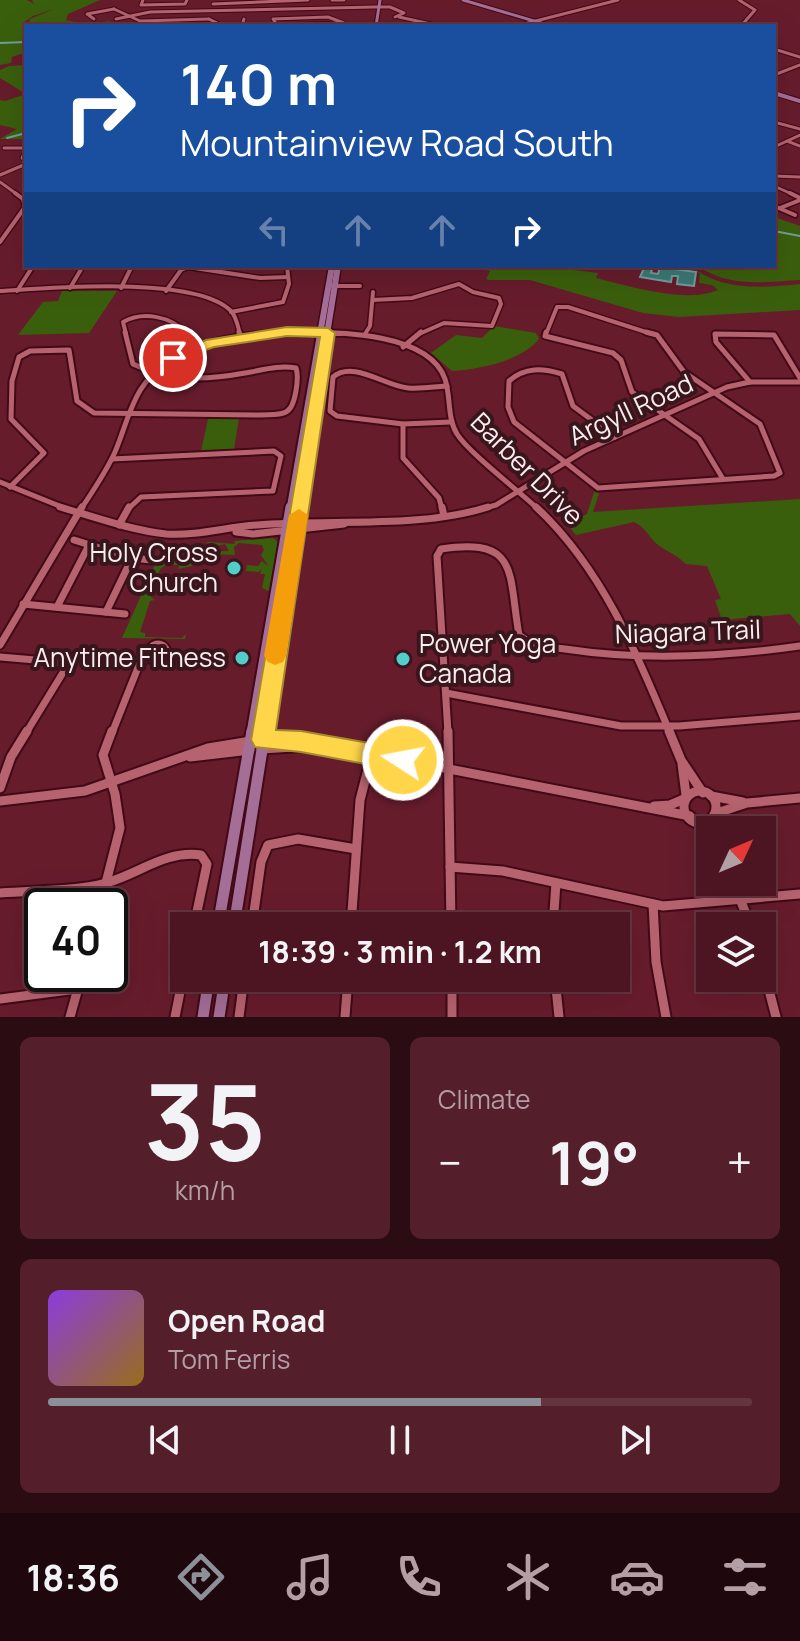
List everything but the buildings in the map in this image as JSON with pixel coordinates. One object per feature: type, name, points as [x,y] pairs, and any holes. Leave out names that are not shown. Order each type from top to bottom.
[{"type":"main road","points":[[376,24],[380,0]]},
{"type":"main road","points":[[467,0],[544,24]]},
{"type":"main road","points":[[776,94],[800,101]]},
{"type":"main road","points":[[236,912],[256,745],[335,268]]},
{"type":"main road","points":[[221,912],[256,745]]},
{"type":"main road","points":[[203,1017],[207,992]]},
{"type":"main road","points":[[219,1017],[223,992]]},
{"type":"street","points":[[143,0],[141,5],[185,4],[187,0]]},
{"type":"street","points":[[209,19],[213,2],[308,0]]},
{"type":"street","points":[[332,0],[344,0]]},
{"type":"street","points":[[523,24],[615,0]]},
{"type":"street","points":[[739,0],[755,10],[743,24]]},
{"type":"street","points":[[114,9],[116,2]]},
{"type":"street","points":[[273,10],[274,2]]},
{"type":"street","points":[[116,19],[168,12],[379,8],[404,13],[394,15],[393,24]]},
{"type":"street","points":[[94,19],[87,14],[114,9],[139,24],[209,19],[218,24]]},
{"type":"street","points":[[276,24],[273,19],[328,17],[344,23],[334,24]]},
{"type":"street","points":[[395,17],[428,24]]},
{"type":"street","points":[[243,24],[244,19]]},
{"type":"street","points":[[776,50],[800,57]]},
{"type":"street","points":[[776,74],[800,65]]},
{"type":"street","points":[[776,123],[800,132]]},
{"type":"street","points":[[776,146],[800,132]]},
{"type":"street","points":[[787,141],[800,146]]},
{"type":"street","points":[[4,148],[24,148]]},
{"type":"street","points":[[0,175],[24,164]]},
{"type":"street","points":[[776,176],[800,177]]},
{"type":"street","points":[[0,182],[24,203]]},
{"type":"street","points":[[776,187],[800,199]]},
{"type":"street","points":[[777,207],[800,199]]},
{"type":"street","points":[[777,207],[795,215]]},
{"type":"street","points":[[0,242],[24,210]]},
{"type":"street","points":[[17,291],[32,268]]},
{"type":"street","points":[[70,288],[82,268]]},
{"type":"street","points":[[121,288],[131,268]]},
{"type":"street","points":[[166,291],[184,268]]},
{"type":"street","points":[[193,268],[260,278],[288,277]]},
{"type":"street","points":[[231,312],[283,302],[287,268]]},
{"type":"street","points":[[373,300],[412,298],[459,284],[473,292],[499,298],[501,304],[492,326],[453,320],[428,327],[403,347]]},
{"type":"street","points":[[333,286],[360,286]]},
{"type":"street","points":[[0,291],[121,288],[207,298],[231,312],[241,339]]},
{"type":"street","points":[[365,334],[370,326],[373,300],[370,295],[373,292]]},
{"type":"street","points":[[615,437],[573,406],[562,374],[535,369],[514,376],[509,381],[508,407],[512,419],[594,485],[603,488],[774,476],[780,473],[760,424],[684,372],[657,335],[568,307],[557,307],[545,336],[613,353],[621,360],[632,392],[699,439],[723,479]]},
{"type":"street","points":[[10,487],[44,453],[11,419],[12,381],[21,354],[69,350],[78,403],[94,413],[285,413],[291,408],[298,370],[281,366],[238,374],[177,378],[155,373],[132,362],[123,326],[127,318],[137,316],[175,322],[197,347]]},
{"type":"street","points":[[0,645],[76,512],[112,459],[142,387],[178,355],[197,347],[287,332],[365,334],[434,361],[443,372],[447,386],[405,388],[356,372],[336,373],[332,414],[403,424],[451,422]]},
{"type":"street","points":[[750,382],[716,342],[715,334],[774,335],[800,380]]},
{"type":"street","name":"Argyll Road","points":[[0,482],[76,512],[119,525],[170,534],[231,531],[253,534],[292,527],[444,516],[487,509],[615,437],[714,392],[750,382],[800,380]]},
{"type":"street","name":"Barber Drive","points":[[447,386],[451,422],[466,445],[569,542],[625,630],[681,760],[705,794]]},
{"type":"street","points":[[403,424],[403,458],[439,498],[444,516]]},
{"type":"street","points":[[112,459],[274,451],[281,456],[273,491],[138,498],[119,525]]},
{"type":"street","points":[[74,540],[132,558],[152,560]]},
{"type":"street","name":"Niagara Trail","points":[[451,912],[446,693],[437,556],[444,548],[484,544],[499,552],[510,575],[521,639],[581,652],[639,658],[800,646]]},
{"type":"street","points":[[57,607],[89,545]]},
{"type":"street","points":[[106,612],[132,558]]},
{"type":"street","points":[[23,604],[125,614]]},
{"type":"street","points":[[105,888],[120,828],[103,755],[139,665],[148,656]]},
{"type":"street","points":[[0,657],[59,662],[64,671],[11,757],[0,788]]},
{"type":"street","points":[[446,693],[614,725],[667,727],[800,716]]},
{"type":"street","points":[[0,801],[61,796],[111,782],[167,760],[256,745],[313,745],[696,819]]},
{"type":"street","points":[[352,912],[360,800],[372,754]]},
{"type":"street","name":"Barber Drive","points":[[681,760],[685,797]]},
{"type":"street","points":[[642,807],[670,805],[694,791],[747,803]]},
{"type":"street","points":[[705,794],[714,801],[715,816],[747,803],[800,798]]},
{"type":"street","points":[[685,797],[684,808],[696,822]]},
{"type":"street","points":[[254,912],[261,862],[268,845],[298,839],[356,849]]},
{"type":"street","points":[[0,893],[106,883],[189,853],[201,855],[207,864],[197,912]]},
{"type":"street","points":[[450,867],[503,871],[674,906],[800,894]]},
{"type":"street","points":[[554,912],[556,883]]},
{"type":"street","points":[[738,896],[745,912]]},
{"type":"street","points":[[653,904],[656,962],[666,1017]]},
{"type":"street","points":[[0,999],[54,992]]},
{"type":"street","points":[[70,1017],[76,992]]},
{"type":"street","points":[[175,1017],[180,992]]},
{"type":"street","points":[[239,1017],[242,992]]},
{"type":"street","points":[[345,1017],[347,992]]},
{"type":"street","points":[[452,992],[452,1017]]},
{"type":"street","points":[[556,992],[559,1017]]},
{"type":"street","points":[[770,992],[776,1017]]},
{"type":"green space","points":[[0,0],[27,0],[34,4],[32,0],[100,0],[68,14],[66,20],[84,24],[29,23],[30,19],[54,9],[33,16],[23,23],[24,53],[12,57],[11,63],[0,65]]},
{"type":"green space","points":[[24,65],[24,93],[0,78],[0,70]]},
{"type":"green space","points":[[24,95],[24,139],[0,139],[17,129],[0,125],[0,100]]},
{"type":"green space","points":[[776,218],[800,226],[800,280],[734,281],[701,268],[776,268]]},
{"type":"green space","points":[[476,268],[557,268],[598,273],[596,278],[674,294],[705,294],[718,290],[712,285],[699,283],[700,274],[694,268],[729,284],[757,287],[800,284],[800,310],[679,317],[643,313],[530,280],[486,279],[490,271]]},
{"type":"green space","points":[[62,291],[117,291],[89,333],[18,335],[43,302],[58,301]]},
{"type":"green space","points":[[494,326],[536,333],[539,339],[511,358],[463,370],[452,371],[431,353],[456,335],[482,338]]},
{"type":"green space","points":[[239,418],[234,449],[201,451],[208,419]]},
{"type":"green space","points":[[594,492],[599,493],[593,512],[800,499],[800,626],[790,614],[722,620],[715,600],[721,599],[707,566],[686,564],[658,545],[634,522],[576,535],[567,524],[587,514]]},
{"type":"green space","points":[[273,538],[278,542],[269,591],[262,588],[265,574],[260,574],[262,568],[259,572],[246,571],[247,565],[258,566],[262,561],[269,567],[261,555],[264,550],[262,545],[239,543],[234,547],[235,555],[207,554],[205,557],[205,552],[229,551],[225,544],[205,549],[207,542],[235,544],[234,541]]},
{"type":"green space","points":[[157,560],[182,562],[182,565],[185,561],[191,561],[192,566],[178,569],[179,565],[166,565],[160,569],[151,597],[155,600],[150,601],[140,632],[145,633],[145,637],[182,638],[186,634],[185,639],[122,638]]},
{"type":"water","points":[[644,268],[652,268],[651,273],[658,274],[660,268],[696,272],[694,286],[677,284],[678,276],[672,276],[671,282],[640,277]]},
{"type":"waterway","points":[[0,43],[24,42]]},
{"type":"waterway","points":[[7,138],[24,134]]},
{"type":"waterway","points":[[776,231],[800,236]]},
{"type":"slow traffic","points":[[275,656],[299,515]]},
{"type":"place","name":"Holy Cross Church","points":[[234,568]]},
{"type":"place","name":"Anytime Fitness","points":[[242,658]]},
{"type":"place","name":"Power Yoga Canada","points":[[403,659]]},
{"type":"route","points":[[173,358],[211,343],[287,332],[328,333],[263,740],[326,745],[403,760]]}]
